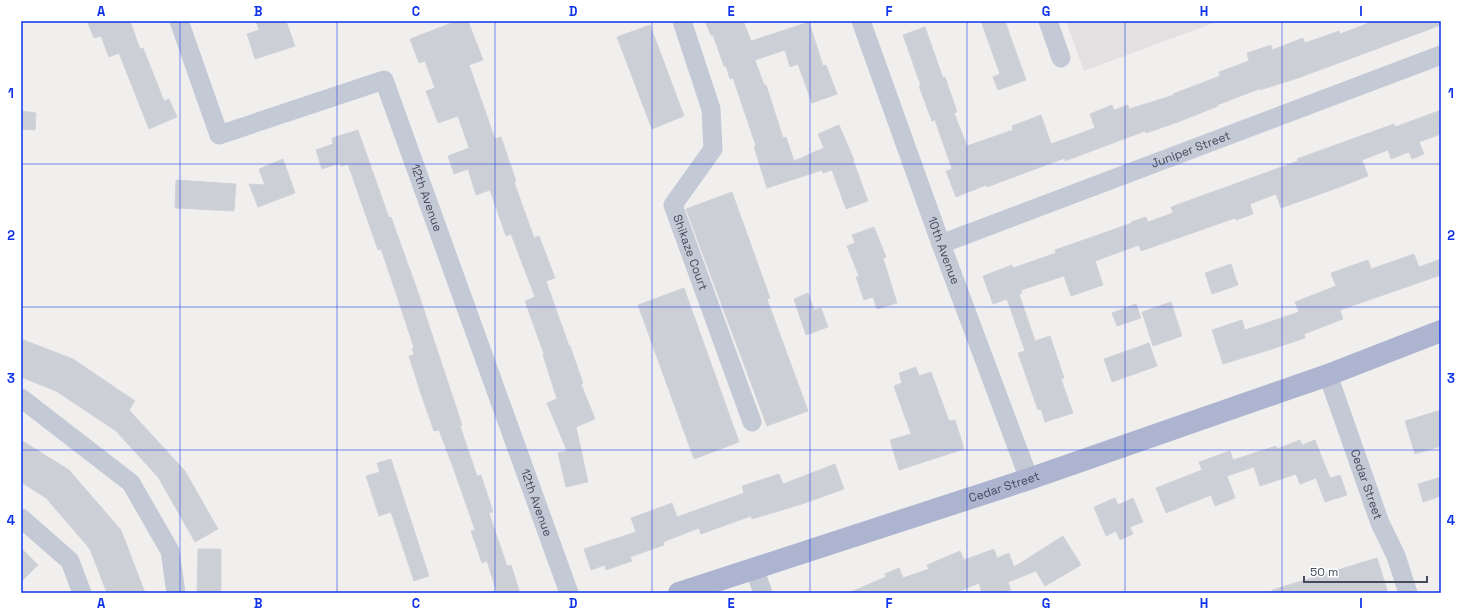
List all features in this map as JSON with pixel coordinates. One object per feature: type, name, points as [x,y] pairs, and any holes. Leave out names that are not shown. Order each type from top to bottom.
[{"type":"main road","name":"Cedar Street","points":[[678,593],[1029,479],[1328,375],[1441,331]]},
{"type":"main road","name":"Cedar Street","points":[[1328,375],[1441,342]]},
{"type":"street","name":"12th Avenue","points":[[179,21],[219,135],[384,80],[569,593]]},
{"type":"street","name":"Shikaze Court","points":[[682,21],[711,109],[713,149],[673,205],[752,422]]},
{"type":"street","name":"10th Avenue","points":[[861,21],[941,244],[1029,479]]},
{"type":"street","points":[[1048,21],[1061,58]]},
{"type":"street","name":"Juniper Street","points":[[941,244],[1441,55]]},
{"type":"street","name":"Cedar Street","points":[[1328,375],[1380,523],[1396,556],[1408,593]]},
{"type":"street","points":[[21,398],[132,483],[170,551],[176,593]]},
{"type":"street","points":[[21,518],[70,561],[82,593]]},
{"type":"street","points":[[754,568],[763,593]]},
{"type":"shaded area","points":[[1066,21],[1219,21],[1084,71]]},
{"type":"building","points":[[87,21],[130,21],[140,49],[143,48],[164,101],[169,99],[177,117],[149,129],[119,53],[109,57],[101,36],[94,38]]},
{"type":"building","points":[[256,21],[286,21],[295,46],[255,59],[247,34],[259,30]]},
{"type":"building","points":[[457,21],[468,21],[483,60],[469,65],[495,139],[501,137],[516,181],[514,182],[534,238],[539,236],[555,278],[546,281],[583,383],[581,384],[595,419],[576,427],[588,482],[566,487],[558,453],[567,451],[547,403],[557,399],[543,355],[544,354],[525,301],[535,297],[511,234],[506,236],[490,190],[476,195],[468,169],[454,174],[448,156],[469,148],[458,116],[438,123],[426,91],[435,88],[425,61],[419,63],[410,39]]},
{"type":"building","points":[[705,21],[745,21],[744,23],[751,41],[809,22],[823,66],[826,65],[837,94],[812,103],[798,64],[790,67],[785,50],[755,60],[764,85],[766,85],[783,138],[786,137],[794,161],[824,148],[818,134],[839,125],[854,160],[868,201],[846,209],[832,170],[823,173],[822,170],[767,188],[754,147],[756,146],[733,78],[730,79],[713,35],[711,35]]},
{"type":"building","points":[[981,21],[1005,21],[1026,80],[998,90],[993,77],[1000,74]]},
{"type":"building","points":[[1374,21],[1441,21],[1441,25],[1298,78],[1260,90],[1259,89],[1178,122],[1146,133],[1145,131],[1065,161],[1065,158],[956,197],[946,171],[952,169],[935,120],[932,121],[919,86],[921,86],[903,35],[925,27],[943,78],[945,77],[957,112],[954,113],[967,146],[1013,130],[1012,126],[1041,115],[1051,144],[1095,128],[1090,114],[1112,105],[1114,110],[1128,105],[1129,109],[1174,95],[1173,94],[1220,76],[1219,72],[1249,61],[1247,53],[1271,45],[1272,50],[1303,38],[1305,43],[1339,31],[1340,34]]},
{"type":"building","points":[[650,25],[684,116],[652,129],[617,37]]},
{"type":"building","points":[[1441,110],[1441,134],[1419,142],[1424,154],[1412,159],[1409,152],[1391,159],[1388,150],[1362,160],[1368,176],[1337,188],[1281,208],[1276,194],[1250,204],[1253,214],[1236,220],[1235,218],[1141,251],[1139,245],[1095,261],[1103,285],[1071,296],[1064,276],[1021,290],[1022,293],[1019,294],[1035,341],[1050,336],[1064,378],[1061,379],[1073,413],[1045,422],[1041,409],[1038,410],[1018,353],[1025,351],[1007,299],[993,304],[983,276],[1012,265],[1013,268],[1056,253],[1055,250],[1146,217],[1148,222],[1173,213],[1171,207],[1298,161],[1297,159],[1316,152],[1394,124],[1395,127]]},
{"type":"building","points":[[21,111],[36,113],[35,130],[21,129]]},
{"type":"building","points":[[358,130],[389,218],[391,217],[419,295],[462,425],[460,426],[477,476],[481,475],[493,512],[489,513],[507,566],[511,565],[520,593],[497,593],[487,561],[482,563],[471,531],[475,530],[453,467],[439,430],[434,431],[421,394],[409,356],[414,355],[412,349],[414,348],[399,302],[381,249],[378,250],[348,164],[341,166],[340,163],[322,169],[316,150],[333,144],[332,138]]},
{"type":"building","points":[[283,159],[295,193],[258,207],[249,184],[265,185],[259,169]]},
{"type":"building","points":[[176,180],[236,184],[234,211],[175,208]]},
{"type":"building","points":[[732,192],[770,298],[767,299],[808,411],[767,426],[686,209]]},
{"type":"building","points":[[874,227],[886,257],[883,258],[897,303],[877,309],[873,297],[864,300],[856,277],[859,276],[847,246],[855,243],[852,235]]},
{"type":"building","points":[[1414,254],[1419,267],[1441,259],[1441,275],[1340,310],[1343,319],[1304,334],[1305,338],[1223,364],[1212,330],[1242,320],[1245,330],[1299,312],[1295,302],[1336,286],[1331,273],[1368,260],[1371,269]]},
{"type":"building","points":[[1231,264],[1238,285],[1212,294],[1205,273]]},
{"type":"building","points":[[684,288],[739,442],[694,459],[638,305]]},
{"type":"building","points":[[808,293],[814,310],[821,308],[828,327],[806,335],[794,299]]},
{"type":"building","points":[[1171,302],[1182,336],[1153,346],[1142,312]]},
{"type":"building","points":[[1136,304],[1141,318],[1117,326],[1112,313]]},
{"type":"building","points":[[21,339],[73,359],[135,401],[129,410],[185,471],[218,529],[195,542],[158,477],[116,431],[56,391],[21,377]]},
{"type":"building","points":[[1149,343],[1157,366],[1112,382],[1104,359]]},
{"type":"building","points":[[916,367],[919,376],[931,372],[949,421],[955,420],[964,449],[899,470],[890,440],[911,434],[894,386],[902,383],[899,373]]},
{"type":"building","points":[[1441,410],[1441,446],[1415,454],[1405,421]]},
{"type":"building","points":[[21,440],[69,470],[121,530],[145,593],[107,593],[90,549],[46,498],[21,482]]},
{"type":"building","points":[[1300,440],[1302,445],[1315,440],[1330,478],[1340,475],[1347,495],[1325,502],[1316,478],[1300,484],[1296,474],[1260,486],[1254,467],[1227,476],[1235,498],[1215,506],[1211,495],[1166,513],[1156,488],[1202,470],[1199,462],[1230,451],[1233,460],[1276,446],[1277,449]]},
{"type":"building","points":[[391,459],[429,576],[414,581],[391,512],[379,516],[366,476],[380,472],[377,463]]},
{"type":"building","points":[[835,464],[844,489],[802,504],[752,519],[751,516],[701,534],[699,528],[663,542],[664,545],[630,557],[632,561],[606,570],[605,565],[591,570],[584,549],[636,532],[631,518],[672,503],[677,517],[744,493],[742,486],[779,474],[783,484]]},
{"type":"building","points":[[1441,477],[1441,496],[1423,502],[1418,484]]},
{"type":"building","points":[[1115,498],[1118,505],[1133,498],[1143,522],[1130,527],[1133,534],[1120,540],[1116,531],[1106,536],[1094,507]]},
{"type":"building","points":[[1063,536],[1081,565],[1045,586],[1036,571],[1008,582],[1011,590],[1002,593],[982,593],[979,583],[955,593],[848,593],[886,577],[885,574],[899,568],[903,578],[929,569],[927,565],[960,551],[964,560],[994,549],[997,558],[1009,553],[1014,567]]},
{"type":"building","points":[[21,548],[38,565],[21,582]]},
{"type":"building","points":[[198,549],[221,549],[221,593],[197,593]]},
{"type":"building","points":[[1377,558],[1388,593],[1273,593],[1272,590]]}]
